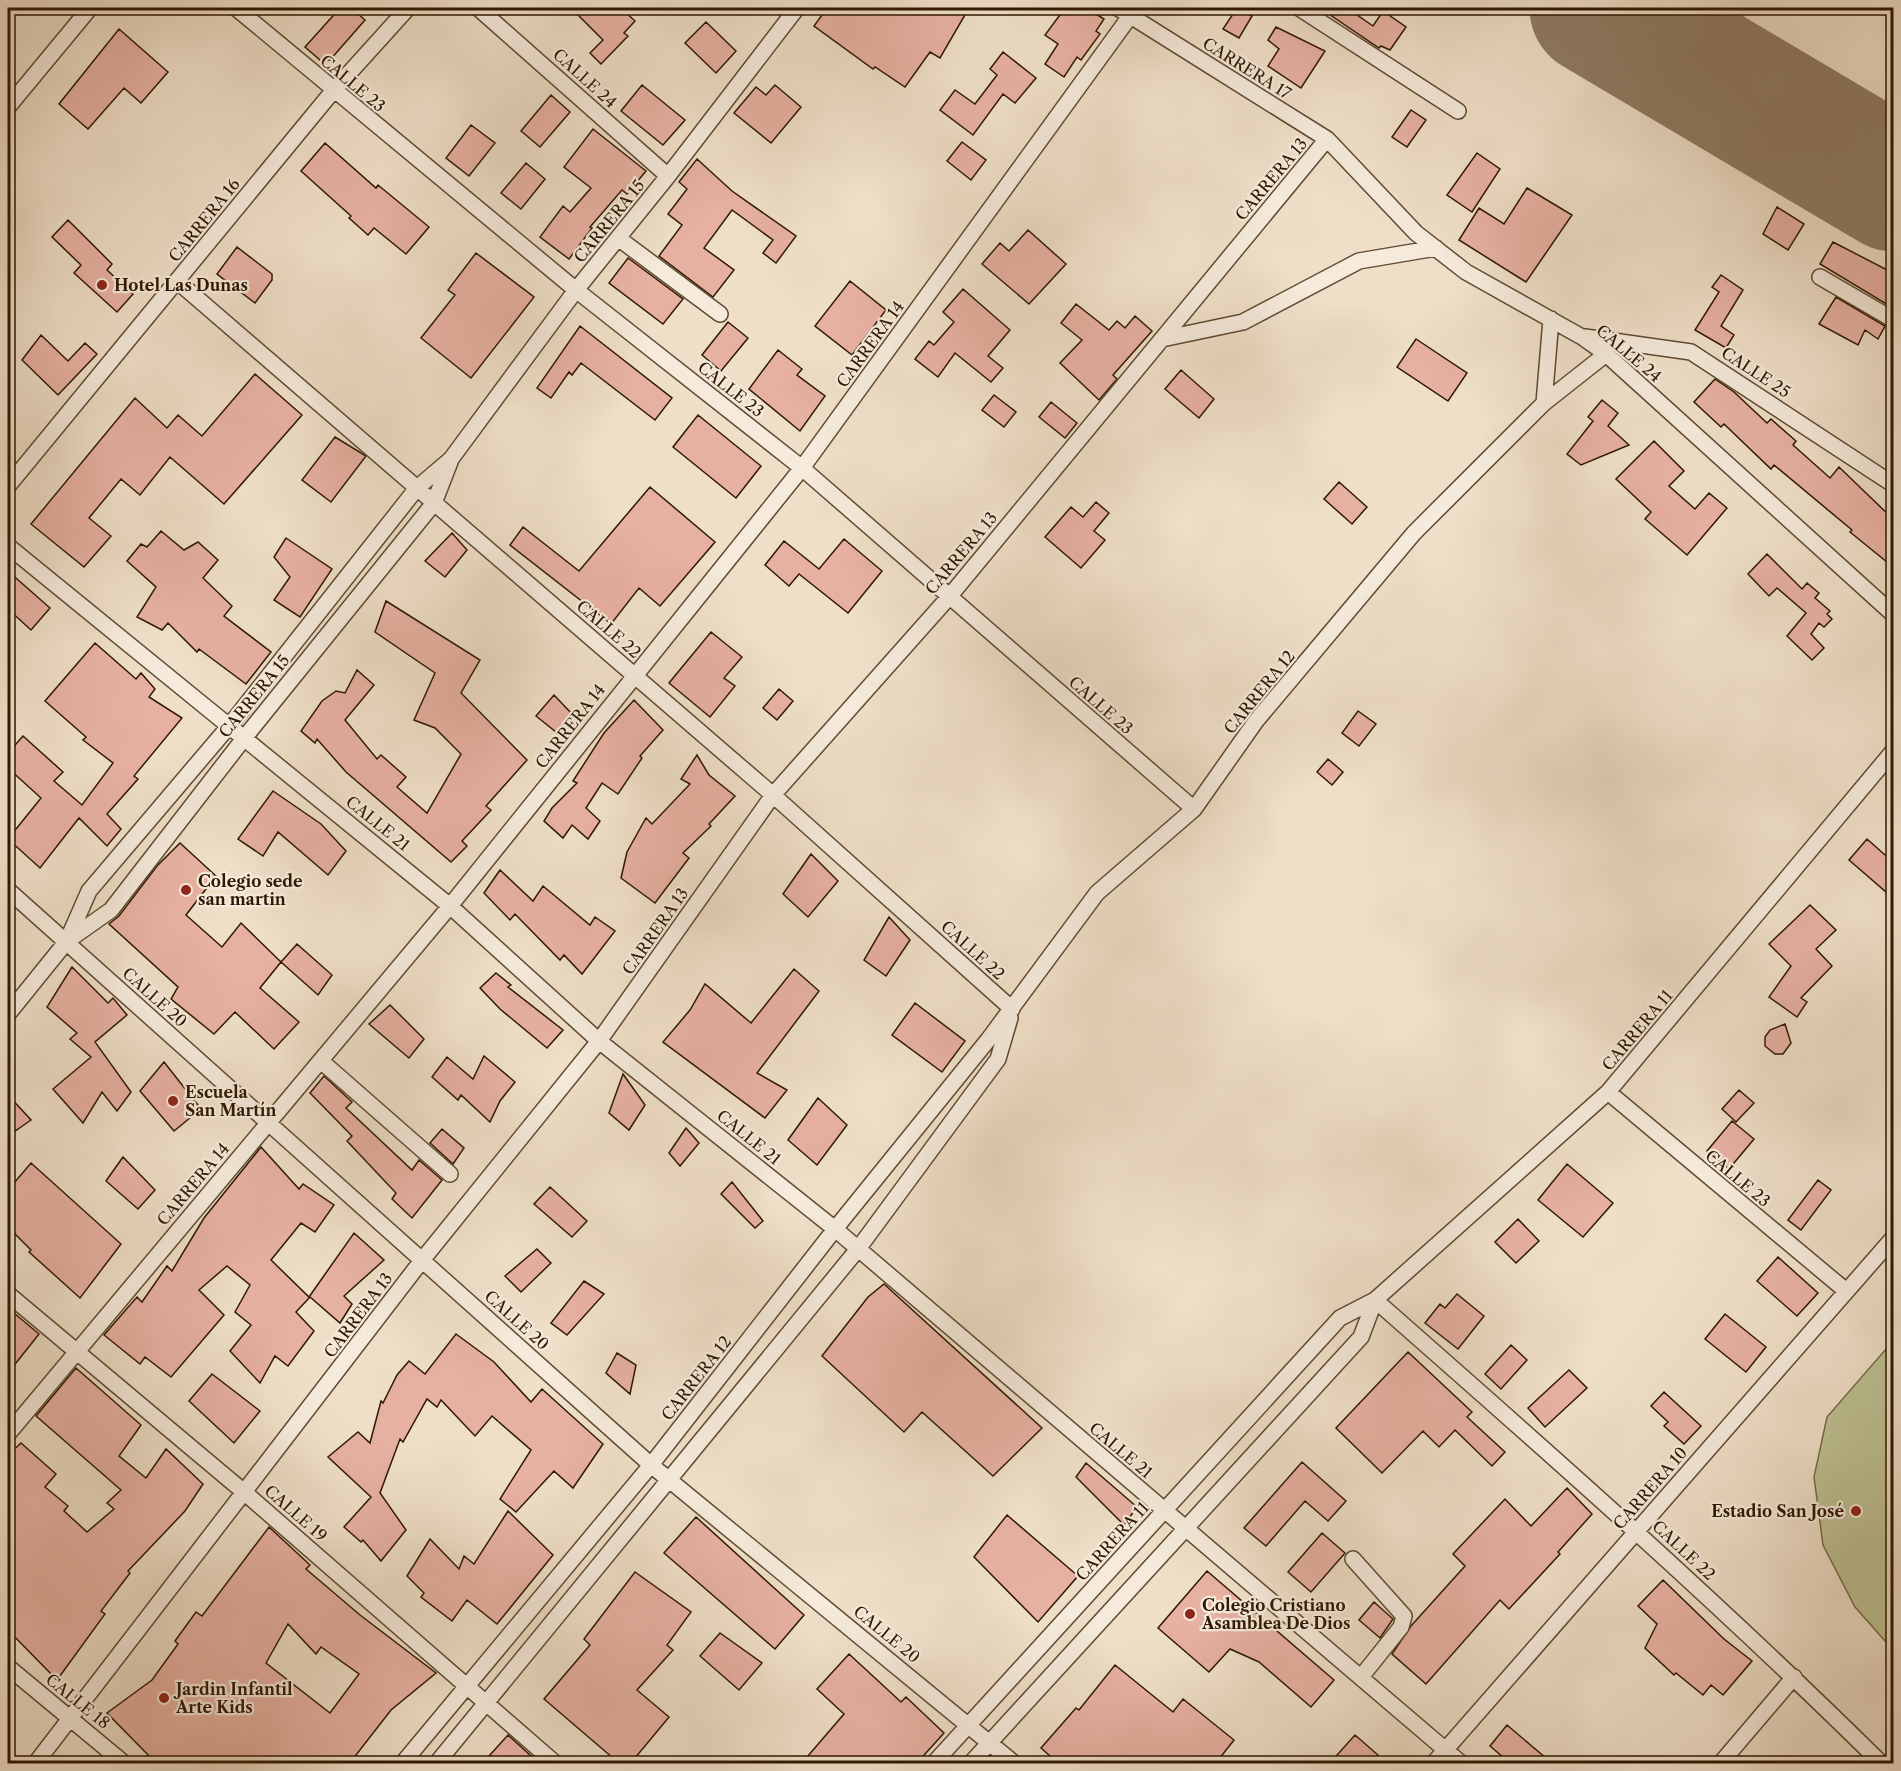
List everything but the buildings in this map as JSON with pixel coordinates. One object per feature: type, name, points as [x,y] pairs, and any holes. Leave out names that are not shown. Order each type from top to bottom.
[{"type":"street","points":[[8,106],[90,8]]},
{"type":"street","name":"CALLE 23","points":[[236,8],[333,91],[576,290],[802,468],[1194,809]]},
{"type":"street","name":"CARRERA 16","points":[[8,486],[333,91],[408,8]]},
{"type":"street","name":"CALLE 24","points":[[478,8],[668,176]]},
{"type":"street","name":"CARRERA 15","points":[[8,1014],[67,941],[89,891],[230,725],[417,488],[451,459],[576,290],[668,176],[797,8]]},
{"type":"street","points":[[1299,8],[1458,111]]},
{"type":"street","name":"CARRERA 17","points":[[1128,10],[1327,139]]},
{"type":"street","name":"CARRERA 14","points":[[8,1434],[450,906],[634,674],[802,468],[1128,10]]},
{"type":"street","name":"CALLE 24","points":[[1327,139],[1416,233],[1466,272],[1582,337],[1606,354],[1893,615]]},
{"type":"street","name":"CARRERA 13","points":[[35,1764],[423,1259],[599,1041],[773,795],[950,597],[1327,139]]},
{"type":"street","points":[[618,238],[720,314]]},
{"type":"street","points":[[1162,339],[1243,322],[1359,261],[1436,248]]},
{"type":"street","points":[[1820,278],[1893,320]]},
{"type":"street","name":"CALLE 22","points":[[177,281],[773,795],[1012,1009]]},
{"type":"street","points":[[1544,403],[1551,319]]},
{"type":"street","name":"CALLE 25","points":[[1582,337],[1691,352],[1893,485]]},
{"type":"street","name":"CARRERA 12","points":[[402,1764],[465,1685],[651,1465],[835,1229],[1012,1009],[1097,893],[1194,809],[1256,721],[1414,533],[1544,403],[1606,354]]},
{"type":"street","name":"CARRERA 15","points":[[67,941],[111,910],[245,737],[434,503],[451,459]]},
{"type":"street","name":"CALLE 21","points":[[8,546],[450,906],[599,1041],[835,1229],[1462,1764]]},
{"type":"street","name":"CARRERA 11","points":[[933,1764],[1340,1318],[1374,1299],[1608,1092],[1893,750]]},
{"type":"street","name":"CALLE 20","points":[[8,890],[651,1465],[1015,1764]]},
{"type":"street","name":"CARRERA 12","points":[[436,1764],[858,1249],[998,1059],[1012,1009]]},
{"type":"street","points":[[321,1061],[450,1174]]},
{"type":"street","name":"CALLE 23","points":[[1608,1092],[1845,1290]]},
{"type":"street","name":"CARRERA 10","points":[[1433,1764],[1893,1237]]},
{"type":"street","name":"CALLE 19","points":[[8,1294],[75,1353],[244,1492],[556,1764]]},
{"type":"street","name":"CALLE 22","points":[[1374,1299],[1637,1531],[1794,1677],[1882,1764]]},
{"type":"street","name":"CARRERA 11","points":[[970,1764],[1361,1337],[1374,1299]]},
{"type":"street","points":[[1353,1559],[1404,1616],[1401,1627],[1361,1677]]},
{"type":"street","name":"CALLE 18","points":[[8,1666],[125,1764]]},
{"type":"street","points":[[1720,1764],[1794,1677]]},
{"type":"green space","name":"Estadio San José","points":[[1893,1341],[1893,1650],[1855,1607],[1823,1545],[1814,1477],[1827,1417]]},
{"type":"runway","points":[[1597,8],[1894,184]]},
{"type":"place","name":"Hotel Las Dunas","points":[[102,285]]},
{"type":"place","name":"Colegio sede san martin","points":[[186,890]]},
{"type":"place","name":"Escuela San Martín","points":[[173,1101]]},
{"type":"place","name":"Estadio San José","points":[[1856,1511]]},
{"type":"place","name":"Colegio Cristiano Asamblea De Dios","points":[[1190,1614]]},
{"type":"place","name":"Jardin Infantil Arte Kids","points":[[164,1698]]}]
